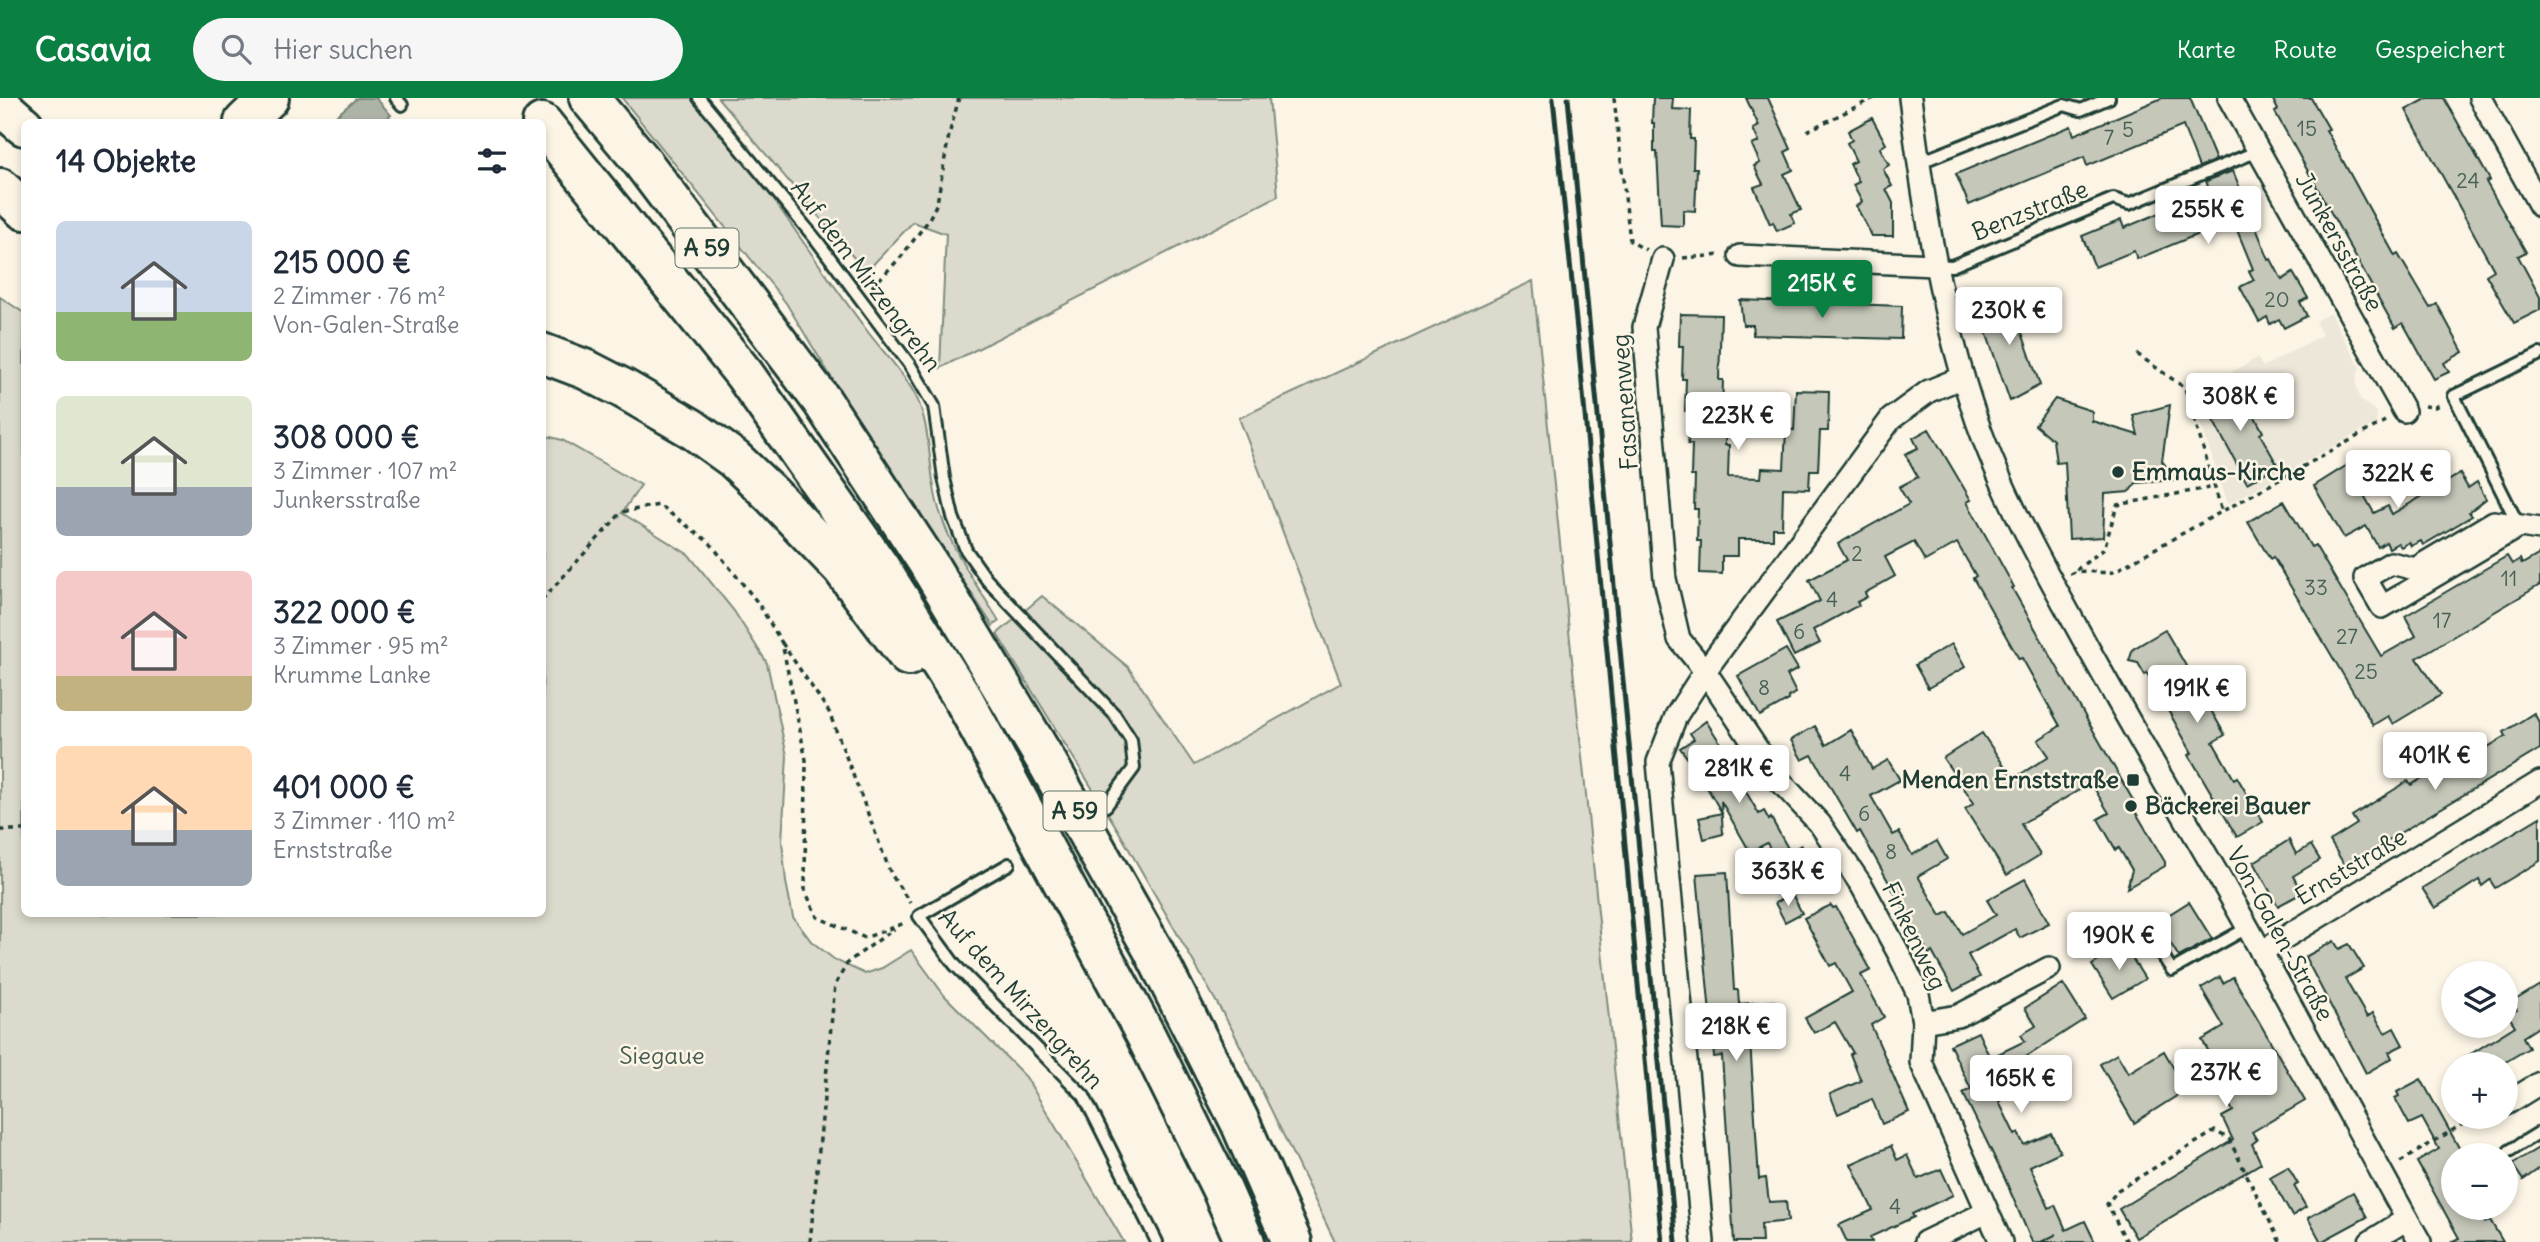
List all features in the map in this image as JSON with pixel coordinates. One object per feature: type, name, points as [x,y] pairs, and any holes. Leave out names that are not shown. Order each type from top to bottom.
[{"type":"highway","points":[[247,119],[269,98]]},
{"type":"highway","name":"A 59","points":[[523,98],[539,119]]},
{"type":"highway","name":"A 59","points":[[589,98],[640,159],[822,401],[926,560],[1048,764],[1152,948],[1240,1122],[1292,1242]]},
{"type":"highway","points":[[0,105],[21,123]]},
{"type":"highway","name":"A 59","points":[[546,128],[744,374],[880,568],[964,700],[1153,1048],[1223,1190],[1245,1242]]},
{"type":"highway","points":[[0,188],[21,207]]},
{"type":"highway","name":"A 59","points":[[546,355],[587,370],[691,428],[734,459],[772,495],[857,587],[1048,855]]},
{"type":"street","name":"Von-Galen-Straße","points":[[1910,98],[1934,265],[1963,377],[1979,425],[2003,482],[2052,583],[2261,952],[2420,1242]]},
{"type":"street","name":"Junkersstraße","points":[[2229,98],[2404,411]]},
{"type":"street","points":[[2480,98],[2540,206]]},
{"type":"street","points":[[1740,256],[1934,265]]},
{"type":"street","name":"Fasanenweg","points":[[1663,259],[1644,327],[1665,579],[1679,639],[1705,671]]},
{"type":"street","points":[[1703,1242],[1658,762],[1676,716],[1705,671],[1891,419],[1928,391],[1963,377]]},
{"type":"street","points":[[2494,522],[2530,528],[2382,607],[2365,578],[2391,563],[2414,569],[2494,522]]},
{"type":"street","name":"Finkenweg","points":[[1705,671],[1776,777],[1820,824],[1862,886],[1918,994],[1923,1022],[1921,1062],[2001,1242]]},
{"type":"street","name":"Ernststraße","points":[[2261,952],[2540,782]]},
{"type":"street","name":"Finkenweg","points":[[1923,1022],[1958,1016],[2049,968]]},
{"type":"street","points":[[2518,1097],[2540,1083]]},
{"type":"street","points":[[1925,1242],[1987,1212]]},
{"type":"street","points":[[2370,1242],[2407,1219]]},
{"type":"lane","name":"Auf dem Mirzengrehn","points":[[699,98],[818,242],[910,365],[933,406],[944,478],[953,517],[966,550],[987,580],[1115,715],[1131,740],[1134,768],[1106,806]]},
{"type":"lane","points":[[1918,163],[2064,105],[2081,110],[2109,98]]},
{"type":"lane","name":"Benzstraße","points":[[1934,265],[1952,266],[2113,199],[2129,204],[2258,151]]},
{"type":"lane","points":[[2530,528],[2454,396],[2540,354]]},
{"type":"lane","name":"Auf dem Mirzengrehn","points":[[1009,864],[919,916],[955,965],[1084,1096],[1157,1242]]},
{"type":"lane","points":[[2151,938],[2172,970],[2247,928]]},
{"type":"lane","points":[[2518,1145],[2540,1132]]},
{"type":"path","points":[[860,298],[901,257],[928,221],[939,196],[949,135],[959,98]]},
{"type":"path","points":[[1614,98],[1630,241],[1663,259]]},
{"type":"path","points":[[1807,131],[1874,98]]},
{"type":"path","points":[[2137,354],[2185,388],[2222,512]]},
{"type":"path","points":[[2076,570],[2098,574],[2113,572],[2415,405],[2435,407],[2454,396]]},
{"type":"path","points":[[2052,583],[2076,570],[2104,549],[2117,505],[2214,486]]},
{"type":"path","points":[[546,596],[622,512],[659,505],[710,543],[758,603],[829,712],[891,874],[919,916],[865,938],[817,917],[805,890],[806,760],[782,643]]},
{"type":"path","points":[[0,830],[21,831]]},
{"type":"path","points":[[810,1242],[835,985],[848,962],[901,925]]},
{"type":"path","points":[[2382,1173],[2455,1129]]},
{"type":"path","points":[[2127,1242],[2107,1204],[2118,1190],[2216,1131],[2229,1139],[2280,1242]]},
{"type":"shaded area","points":[[357,98],[376,98],[391,115],[386,119],[332,119]]},
{"type":"shaded area","points":[[2330,313],[2360,367],[2356,379],[2357,391],[2361,401],[2377,412],[2376,423],[2228,504],[2191,395],[2257,358],[2263,367],[2322,335],[2315,321]]},
{"type":"green space","points":[[622,98],[697,98],[721,124],[846,303],[902,374],[913,391],[924,418],[935,495],[944,524],[965,567],[999,621],[993,626],[864,431],[786,303]]},
{"type":"green space","points":[[718,98],[1269,98],[1278,196],[940,368],[946,234],[913,222],[866,272]]},
{"type":"green space","points":[[1533,281],[1632,1242],[1335,1242],[1233,1031],[1118,830],[997,634],[1042,596],[1128,667],[1194,765],[1341,683],[1239,418]]},
{"type":"green space","name":"Siegaue","points":[[0,297],[21,311],[21,917],[546,917],[546,436],[562,440],[641,485],[622,513],[689,555],[734,611],[767,663],[787,756],[782,841],[793,917],[811,941],[835,960],[865,974],[882,968],[911,950],[944,995],[1026,1077],[1124,1242],[0,1242]]},
{"type":"building","points":[[1653,98],[1673,98],[1672,109],[1691,110],[1693,168],[1697,168],[1695,211],[1683,210],[1683,226],[1661,225],[1657,152],[1654,152],[1652,123]]},
{"type":"building","points":[[1746,98],[1768,98],[1791,149],[1785,152],[1793,170],[1784,174],[1801,210],[1791,214],[1795,223],[1777,231],[1773,222],[1770,224],[1754,187],[1763,184],[1754,166],[1760,163],[1752,145],[1759,142],[1753,129],[1759,126]]},
{"type":"building","points":[[2162,98],[2190,98],[2216,160],[2199,167],[2183,126],[2087,166],[2084,157],[1969,205],[1956,174],[2071,126],[2074,135]]},
{"type":"building","points":[[2272,98],[2311,98],[2395,256],[2398,254],[2430,308],[2437,304],[2463,352],[2444,363],[2449,372],[2434,379],[2403,323],[2395,328],[2275,112],[2278,110]]},
{"type":"building","points":[[2428,98],[2444,98],[2490,180],[2486,182],[2526,252],[2518,256],[2540,297],[2540,310],[2514,323],[2486,275],[2494,270],[2406,110]]},
{"type":"building","points":[[1872,118],[1886,144],[1880,148],[1889,165],[1883,169],[1892,186],[1886,189],[1893,203],[1893,236],[1872,236],[1856,206],[1862,202],[1853,185],[1859,182],[1850,164],[1856,161],[1847,143],[1852,140],[1848,131]]},
{"type":"building","points":[[2233,171],[2269,260],[2271,259],[2282,280],[2293,273],[2308,298],[2300,302],[2307,316],[2284,328],[2279,319],[2270,324],[2267,317],[2259,322],[2240,287],[2254,280],[2249,271],[2253,269],[2233,220],[2137,259],[2134,251],[2095,267],[2082,236],[2121,220],[2124,228],[2210,192],[2206,181]]},
{"type":"building","points":[[2009,295],[2040,385],[2010,401],[1977,306]]},
{"type":"building","points":[[1740,300],[1902,306],[1901,339],[1753,335],[1753,325],[1743,325]]},
{"type":"building","points":[[1680,314],[1721,315],[1719,380],[1723,380],[1722,412],[1726,412],[1728,477],[1761,478],[1762,468],[1784,469],[1786,429],[1794,430],[1796,390],[1829,391],[1828,431],[1820,431],[1818,470],[1810,470],[1809,489],[1783,488],[1782,528],[1773,528],[1773,539],[1738,539],[1738,556],[1722,556],[1722,574],[1700,573],[1698,509],[1694,509],[1695,476],[1691,476],[1692,444],[1688,444],[1689,411],[1685,411],[1686,379],[1682,379],[1683,346],[1679,346]]},
{"type":"building","points":[[2233,383],[2250,415],[2253,413],[2263,432],[2260,434],[2278,466],[2247,483],[2202,400]]},
{"type":"building","name":"Emmaus-Kirche","points":[[2055,399],[2092,411],[2092,421],[2138,435],[2133,415],[2170,405],[2162,461],[2177,480],[2136,483],[2129,492],[2105,494],[2103,537],[2069,539],[2065,462],[2056,463],[2053,440],[2035,425]]},
{"type":"building","points":[[1929,429],[1971,500],[1967,502],[2014,587],[2012,588],[2138,809],[2135,811],[2165,862],[2165,866],[2127,888],[2132,870],[2119,848],[2116,850],[2098,819],[2109,813],[2091,783],[2021,824],[2040,855],[2007,875],[1965,809],[1974,803],[1943,758],[1982,733],[2013,779],[2049,756],[2038,740],[2060,726],[2022,658],[2019,659],[1991,610],[1957,543],[1925,561],[1914,542],[1885,557],[1895,576],[1865,593],[1867,597],[1857,602],[1859,605],[1813,630],[1820,643],[1794,656],[1777,622],[1820,601],[1809,580],[1847,560],[1838,544],[1909,504],[1899,487],[1918,477],[1905,454],[1918,448],[1913,438]]},
{"type":"building","points":[[2349,464],[2374,513],[2388,506],[2392,514],[2460,474],[2468,488],[2477,482],[2486,499],[2469,512],[2472,516],[2423,545],[2421,541],[2411,546],[2409,542],[2401,547],[2398,543],[2389,548],[2386,542],[2378,547],[2366,526],[2344,538],[2314,486]]},
{"type":"building","points":[[2284,501],[2311,547],[2315,545],[2381,656],[2416,636],[2405,616],[2507,556],[2512,564],[2520,559],[2522,564],[2540,554],[2540,585],[2417,658],[2441,695],[2393,724],[2388,716],[2373,725],[2273,557],[2270,559],[2248,522]]},
{"type":"building","points":[[2165,630],[2193,678],[2211,668],[2222,687],[2204,698],[2225,735],[2213,742],[2263,822],[2237,837],[2189,755],[2192,753],[2147,673],[2145,675],[2138,663],[2129,661],[2133,649]]},
{"type":"building","points":[[1952,644],[1965,667],[1928,688],[1915,665]]},
{"type":"building","points":[[1786,649],[1798,669],[1787,675],[1796,693],[1788,697],[1789,700],[1760,716],[1738,676]]},
{"type":"building","points":[[2534,713],[2540,724],[2540,749],[2345,866],[2330,841],[2357,824],[2352,816],[2408,781],[2411,785],[2440,767],[2444,773],[2506,736],[2504,732]]},
{"type":"building","points":[[1706,721],[1727,753],[1724,754],[1759,814],[1764,811],[1769,820],[1771,818],[1790,852],[1801,845],[1815,870],[1789,884],[1767,843],[1750,852],[1721,801],[1722,812],[1680,748],[1694,739],[1690,733]]},
{"type":"building","points":[[1815,726],[1826,745],[1851,730],[1872,769],[1888,760],[1900,780],[1871,796],[1893,835],[1899,832],[1912,855],[1937,841],[1947,859],[1918,876],[1941,916],[1949,912],[1962,934],[1996,915],[1987,900],[2025,879],[2049,923],[2020,938],[2015,929],[1968,955],[1980,977],[1954,991],[1932,952],[1929,954],[1860,831],[1857,833],[1812,755],[1802,760],[1791,740]]},
{"type":"building","points":[[1722,813],[1723,834],[1704,839],[1699,818]]},
{"type":"building","points":[[2540,817],[2540,861],[2495,888],[2490,880],[2482,886],[2479,880],[2435,908],[2422,888]]},
{"type":"building","points":[[2289,840],[2296,854],[2311,845],[2320,860],[2293,876],[2302,893],[2278,906],[2254,862]]},
{"type":"building","points":[[1727,872],[1734,990],[1738,990],[1739,1004],[1774,1001],[1776,1024],[1749,1026],[1759,1179],[1766,1178],[1769,1202],[1786,1201],[1788,1221],[1761,1224],[1762,1242],[1734,1242],[1722,1056],[1714,1057],[1697,874]]},
{"type":"building","points":[[1792,894],[1802,913],[1785,922],[1775,903]]},
{"type":"building","points":[[2189,902],[2212,939],[2179,957],[2157,922]]},
{"type":"building","points":[[1831,905],[1836,907],[1871,970],[1861,975],[1884,1017],[1871,1025],[1909,1112],[1882,1124],[1872,1099],[1838,1114],[1830,1094],[1861,1081],[1850,1054],[1853,1053],[1835,1022],[1814,1033],[1805,1018],[1852,992],[1836,963],[1830,966],[1804,918]]},
{"type":"building","points":[[2334,941],[2339,949],[2349,944],[2364,968],[2345,979],[2367,1017],[2373,1013],[2385,1033],[2394,1028],[2403,1045],[2389,1052],[2392,1058],[2366,1073],[2305,957]]},
{"type":"building","points":[[2124,945],[2145,979],[2113,998],[2092,965]]},
{"type":"building","points":[[2220,977],[2223,983],[2233,977],[2305,1101],[2252,1132],[2257,1140],[2252,1144],[2261,1163],[2136,1238],[2119,1209],[2233,1140],[2222,1117],[2233,1111],[2217,1084],[2225,1079],[2202,1040],[2224,1027],[2201,988]]},
{"type":"building","points":[[2063,984],[2085,1019],[2020,1061],[2022,1066],[1992,1081],[2015,1135],[2018,1133],[2024,1145],[2051,1133],[2060,1152],[2030,1166],[2049,1208],[2055,1205],[2066,1230],[2085,1221],[2095,1242],[2032,1242],[1963,1093],[1971,1089],[1950,1045],[1978,1032],[1990,1058],[2025,1041],[2021,1035],[2036,1026],[2025,1008]]},
{"type":"building","points":[[2540,985],[2540,1026],[2523,1037],[2529,1048],[2518,1055],[2518,1052],[2474,1052],[2496,1038],[2518,1038],[2518,998]]},
{"type":"building","points":[[2164,1051],[2186,1090],[2134,1123],[2100,1064],[2117,1054],[2128,1073]]},
{"type":"building","points":[[2421,1079],[2441,1115],[2441,1129],[2449,1129],[2456,1143],[2441,1143],[2441,1205],[2417,1162],[2439,1149],[2422,1118],[2409,1124],[2395,1098],[2399,1096],[2397,1092]]},
{"type":"building","points":[[1891,1146],[1897,1160],[1907,1155],[1918,1179],[1941,1169],[1953,1195],[1870,1237],[1872,1242],[1847,1242],[1839,1225],[1873,1210],[1851,1164]]},
{"type":"building","points":[[2540,1147],[2540,1168],[2523,1180],[2518,1173],[2518,1160]]},
{"type":"building","points":[[2288,1167],[2298,1184],[2294,1186],[2306,1207],[2292,1216],[2270,1177]]},
{"type":"building","points":[[2353,1192],[2367,1217],[2321,1242],[2308,1218]]},
{"type":"building","points":[[2449,1220],[2483,1220],[2485,1223],[2490,1220],[2503,1242],[2451,1242],[2459,1238]]},
{"type":"railway","points":[[1553,98],[1662,1242]]},
{"type":"railway","points":[[1568,98],[1676,1242]]},
{"type":"place","name":"Emmaus-Kirche","points":[[2118,472]]},
{"type":"place","name":"Menden Ernststraße","points":[[2133,780]]},
{"type":"place","name":"Bäckerei Bauer","points":[[2131,806]]}]
